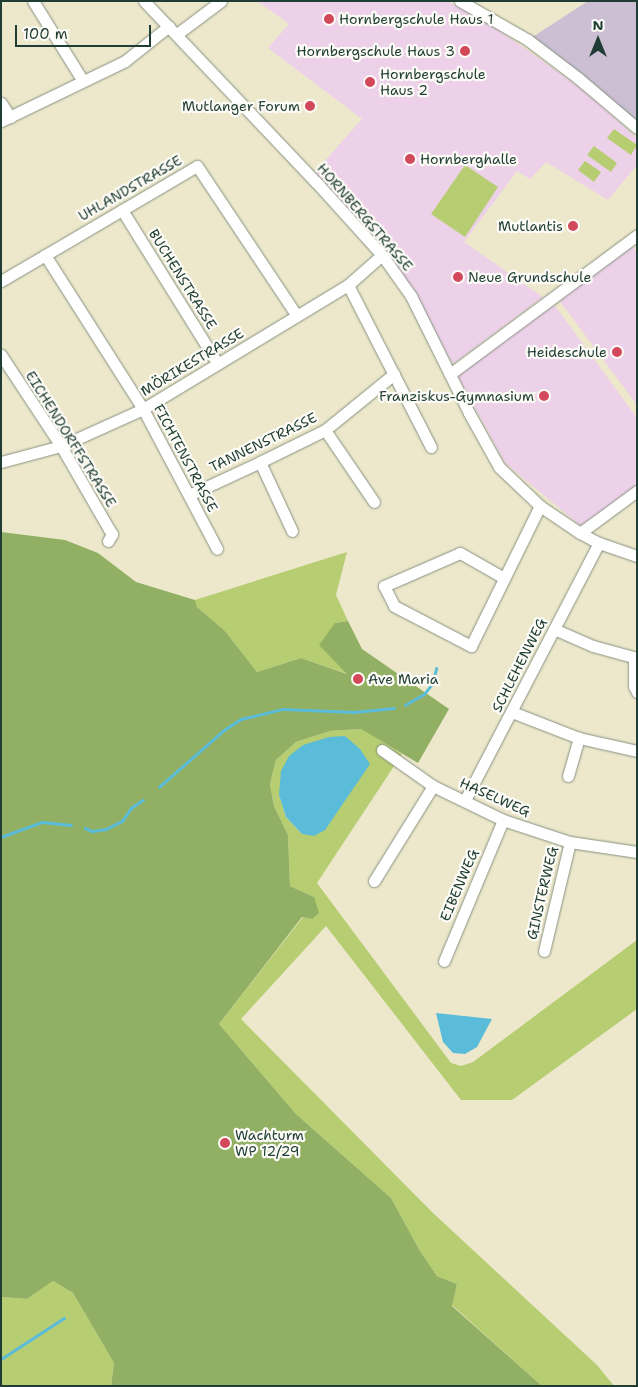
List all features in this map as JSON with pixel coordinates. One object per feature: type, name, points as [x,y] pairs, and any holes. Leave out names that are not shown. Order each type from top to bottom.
[{"type":"street","points":[[33,1],[83,80]]},
{"type":"street","name":"HORNBERGSTRASSE","points":[[144,1],[316,182],[382,255],[411,296],[499,467],[540,506],[580,533],[599,543],[637,556]]},
{"type":"street","points":[[1,103],[5,119],[125,61],[221,1]]},
{"type":"street","points":[[460,1],[528,40],[578,78],[637,128]]},
{"type":"street","name":"UHLANDSTRASSE","points":[[1,281],[197,166],[297,316]]},
{"type":"street","name":"BUCHENSTRASSE","points":[[122,210],[218,364]]},
{"type":"street","points":[[450,374],[637,235]]},
{"type":"street","name":"FICHTENSTRASSE","points":[[45,255],[143,409],[217,549]]},
{"type":"street","name":"MÖRIKESTRASSE","points":[[1,462],[61,446],[143,409],[348,285],[382,255]]},
{"type":"street","points":[[348,285],[431,447]]},
{"type":"street","name":"EICHENDORFFSTRASSE","points":[[1,355],[6,372],[61,446],[112,534],[108,540]]},
{"type":"street","name":"TANNENSTRASSE","points":[[188,495],[325,430],[394,374]]},
{"type":"street","points":[[325,430],[374,502]]},
{"type":"street","points":[[260,462],[292,531]]},
{"type":"street","points":[[580,533],[637,490]]},
{"type":"street","points":[[504,578],[460,553],[384,586],[394,606],[471,646],[540,506]]},
{"type":"street","name":"SCHLEHENWEG","points":[[465,800],[599,543]]},
{"type":"street","points":[[554,629],[593,646],[636,658],[634,686],[637,692]]},
{"type":"street","points":[[512,712],[579,738],[637,751]]},
{"type":"street","points":[[568,776],[579,738]]},
{"type":"street","name":"HASELWEG","points":[[382,750],[433,786],[503,820],[570,842],[637,852]]},
{"type":"street","points":[[374,881],[433,786]]},
{"type":"street","name":"EIBENWEG","points":[[444,961],[503,820]]},
{"type":"street","name":"GINSTERWEG","points":[[544,951],[570,842]]},
{"type":"shaded area","points":[[257,1],[447,1],[486,21],[585,91],[637,138],[637,165],[608,200],[546,162],[530,179],[517,171],[464,242],[543,297],[453,364],[391,256],[315,172],[362,119],[268,48],[289,24]]},
{"type":"shaded area","points":[[588,1],[637,1],[637,128],[528,40]]},
{"type":"shaded area","name":"Heideschule","points":[[632,245],[637,253],[637,405],[559,300]]},
{"type":"shaded area","name":"Franziskus-Gymnasium","points":[[553,303],[637,418],[637,485],[581,526],[505,463],[456,373]]},
{"type":"green space","points":[[614,129],[637,145],[631,155],[607,138]]},
{"type":"green space","points":[[594,146],[617,163],[611,172],[587,155]]},
{"type":"green space","points":[[585,161],[601,172],[594,182],[578,170]]},
{"type":"green space","points":[[465,165],[498,187],[465,237],[431,214]]},
{"type":"green space","points":[[1,532],[65,540],[98,553],[136,582],[195,600],[197,607],[225,631],[257,672],[301,658],[347,674],[319,645],[335,623],[348,621],[362,649],[449,709],[418,763],[361,729],[330,731],[296,742],[276,760],[270,784],[274,806],[288,835],[290,886],[314,897],[319,913],[312,919],[302,917],[219,1024],[296,1114],[391,1198],[420,1251],[437,1276],[457,1284],[452,1306],[542,1386],[111,1386],[114,1363],[73,1293],[53,1281],[27,1299],[1,1297]]},
{"type":"green space","points":[[347,552],[336,595],[348,621],[335,623],[348,674],[301,658],[257,672],[225,631],[197,607],[195,600]]},
{"type":"green space","points":[[362,729],[402,754],[317,883],[451,1063],[461,1066],[473,1062],[637,940],[637,1009],[512,1100],[461,1100],[326,926],[241,1019],[433,1213],[597,1365],[614,1386],[542,1386],[452,1305],[457,1284],[437,1276],[420,1251],[391,1198],[296,1114],[219,1024],[303,917],[312,919],[314,897],[290,886],[288,835],[274,806],[270,784],[276,760],[296,742],[330,731]],"holes":[[[279,795],[302,834],[286,817]]]},
{"type":"green space","points":[[53,1281],[73,1293],[114,1363],[111,1386],[1,1386],[1,1297],[27,1299]]},
{"type":"water","points":[[345,736],[360,749],[370,764],[325,830],[314,836],[302,834],[286,817],[279,795],[281,771],[289,756],[303,745],[329,737]]},
{"type":"water","points":[[436,1013],[492,1019],[477,1047],[465,1054],[453,1053],[443,1042]]},
{"type":"waterway","points":[[405,705],[424,694],[432,684],[436,669]]},
{"type":"waterway","points":[[159,787],[224,730],[241,719],[283,709],[354,712],[394,708]]},
{"type":"waterway","points":[[85,828],[92,831],[106,829],[122,821],[131,808],[143,800]]},
{"type":"waterway","points":[[1,837],[42,822],[71,825]]},
{"type":"waterway","points":[[1,1359],[64,1318]]},
{"type":"place","name":"Hornbergschule Haus 1","points":[[329,19]]},
{"type":"place","name":"Hornbergschule Haus 3","points":[[465,51]]},
{"type":"place","name":"Hornbergschule Haus 2","points":[[370,82]]},
{"type":"place","name":"Mutlanger Forum","points":[[310,106]]},
{"type":"place","name":"Hornberghalle","points":[[410,159]]},
{"type":"place","name":"Mutlantis","points":[[573,226]]},
{"type":"place","name":"Neue Grundschule","points":[[458,277]]},
{"type":"place","name":"Heideschule","points":[[617,352]]},
{"type":"place","name":"Franziskus-Gymnasium","points":[[544,396]]},
{"type":"place","name":"Ave Maria","points":[[358,679]]},
{"type":"place","name":"Wachturm WP 12/29","points":[[225,1143]]}]
